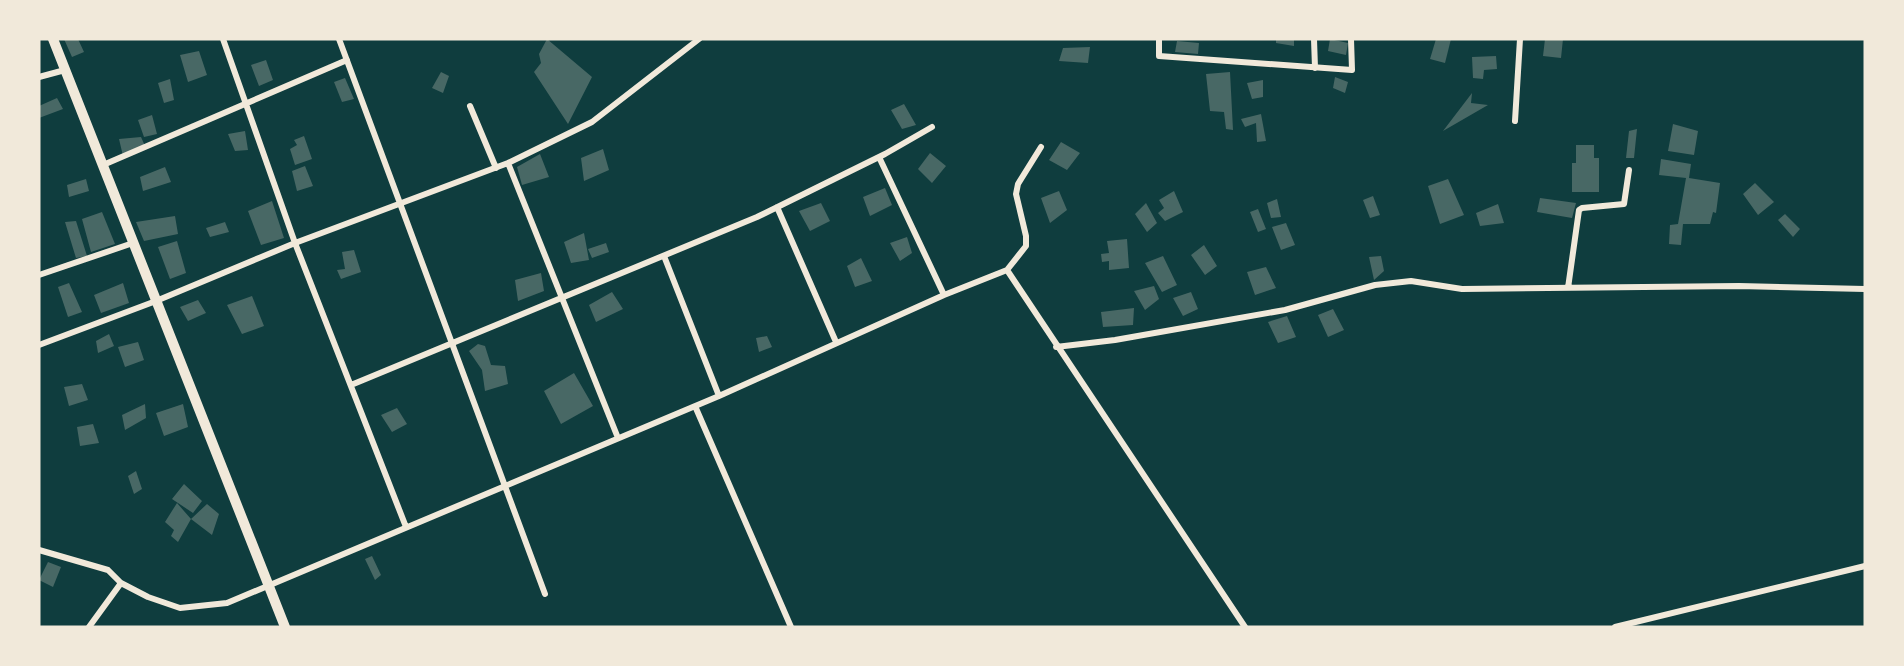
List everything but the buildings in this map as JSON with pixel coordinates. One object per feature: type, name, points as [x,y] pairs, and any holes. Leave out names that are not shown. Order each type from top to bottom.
[{"type":"street","points":[[53,39],[285,627]]},
{"type":"street","points":[[223,39],[295,243],[406,527]]},
{"type":"street","points":[[339,39],[546,594]]},
{"type":"street","points":[[39,345],[156,301],[295,243],[508,163],[592,122],[699,39]]},
{"type":"street","points":[[1160,39],[1159,57],[1352,70],[1351,39]]},
{"type":"street","points":[[1314,39],[1315,68]]},
{"type":"street","points":[[1515,121],[1520,39]]},
{"type":"street","points":[[103,165],[347,60]]},
{"type":"street","points":[[39,77],[66,70]]},
{"type":"street","points":[[470,106],[496,168]]},
{"type":"street","points":[[351,385],[452,345],[777,207],[879,157],[932,127]]},
{"type":"street","points":[[39,550],[108,570],[121,583],[148,597],[180,608],[227,603],[719,396],[944,294],[1007,270],[1026,246],[1026,236],[1016,194],[1018,184],[1041,147]]},
{"type":"street","points":[[879,157],[944,294]]},
{"type":"street","points":[[508,163],[618,438]]},
{"type":"street","points":[[1568,288],[1579,210],[1624,204],[1629,170]]},
{"type":"street","points":[[777,207],[836,342]]},
{"type":"street","points":[[39,276],[133,243]]},
{"type":"street","points":[[664,256],[719,396]]},
{"type":"street","points":[[1007,270],[1056,347],[1245,627]]},
{"type":"street","points":[[1056,347],[1115,340],[1285,310],[1375,285],[1411,281],[1462,289],[1739,286],[1865,289]]},
{"type":"street","points":[[695,406],[791,627]]},
{"type":"street","points":[[1615,627],[1865,566]]},
{"type":"street","points":[[89,627],[121,583]]}]
